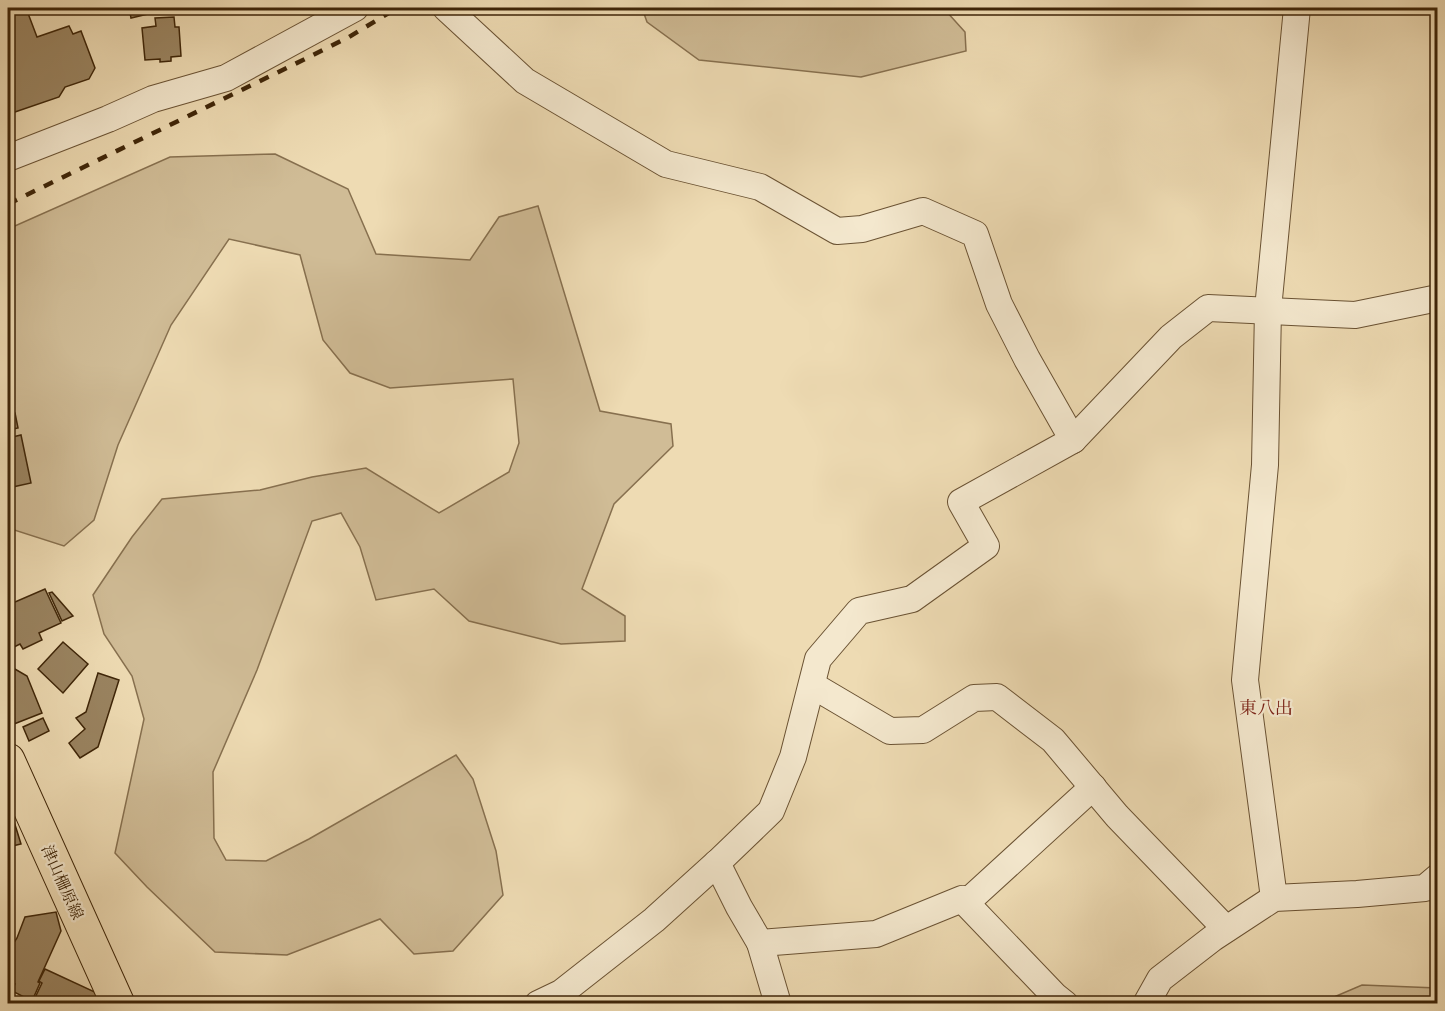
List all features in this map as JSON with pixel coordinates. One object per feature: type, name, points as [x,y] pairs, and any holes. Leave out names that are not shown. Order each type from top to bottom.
[{"type":"main road","name":"津山柵原線","points":[[8,760],[118,1004]]},
{"type":"street","points":[[8,158],[153,99],[226,78],[355,8]]},
{"type":"street","points":[[446,8],[525,81],[666,164],[759,186],[837,231],[862,229],[923,211],[975,234],[999,304],[1072,440]]},
{"type":"street","points":[[1274,898],[1245,680],[1265,465],[1268,309],[1297,8]]},
{"type":"street","points":[[538,1004],[561,993],[654,920],[771,811],[793,757],[818,659],[859,611],[912,599],[986,546],[961,502],[1072,440],[1171,337],[1209,308],[1268,309],[1355,315],[1437,298]]},
{"type":"street","points":[[812,685],[890,730],[923,730],[974,698],[997,697],[1053,740],[1117,816],[1226,929]]},
{"type":"street","points":[[966,903],[1093,787]]},
{"type":"street","points":[[717,863],[760,943],[778,1004]]},
{"type":"street","points":[[1146,1004],[1160,979],[1226,929],[1274,898],[1425,888],[1437,877]]},
{"type":"street","points":[[760,943],[876,934],[962,899],[1065,1004]]},
{"type":"shaded area","points":[[642,8],[931,8],[946,11],[965,32],[966,51],[861,77],[699,60],[647,22]]},
{"type":"shaded area","points":[[275,154],[348,189],[376,254],[470,260],[499,217],[538,206],[600,411],[671,424],[673,446],[614,504],[582,589],[625,616],[625,641],[561,644],[469,621],[434,589],[376,600],[360,547],[341,513],[312,521],[257,670],[213,772],[214,838],[226,860],[266,861],[456,755],[473,779],[496,851],[503,895],[453,951],[414,954],[380,919],[287,955],[215,952],[147,887],[115,853],[144,719],[132,676],[104,634],[93,595],[132,537],[162,499],[260,490],[312,477],[366,468],[439,513],[509,472],[519,443],[513,379],[390,388],[350,373],[323,340],[300,255],[229,239],[171,325],[118,445],[94,520],[64,546],[8,528],[8,229],[170,157]]},
{"type":"shaded area","points":[[1362,985],[1437,988],[1437,1003],[1320,1003]]},
{"type":"building","points":[[8,8],[26,8],[37,37],[69,26],[73,34],[81,31],[95,68],[89,79],[65,87],[59,97],[12,113],[8,102]]},
{"type":"building","points":[[129,8],[173,8],[131,18]]},
{"type":"building","points":[[174,17],[175,27],[179,27],[181,56],[171,57],[171,61],[145,60],[142,28],[156,26],[155,18]]},
{"type":"building","points":[[15,413],[18,428],[8,430],[8,414]]},
{"type":"building","points":[[21,435],[31,483],[8,488],[8,438]]},
{"type":"building","points":[[45,589],[61,623],[39,633],[42,640],[23,649],[20,644],[8,650],[8,605]]},
{"type":"building","points":[[52,592],[73,616],[62,621],[49,593]]},
{"type":"building","points":[[63,642],[88,664],[63,693],[38,669]]},
{"type":"building","points":[[8,665],[27,676],[42,713],[14,724],[8,710]]},
{"type":"building","points":[[98,673],[119,680],[98,747],[80,758],[69,743],[85,729],[76,718],[86,712]]},
{"type":"building","points":[[43,718],[49,731],[29,741],[23,727]]},
{"type":"building","points":[[12,815],[21,844],[8,847],[8,817]]},
{"type":"building","points":[[56,912],[61,931],[32,1001],[12,991],[15,984],[8,981],[8,952],[17,938],[25,917]]},
{"type":"building","points":[[45,969],[97,993],[92,1004],[37,1004],[33,1002],[42,983],[39,981]]},
{"type":"railway","points":[[8,204],[349,37],[397,8]]},
{"type":"district","name":"東八出","points":[[1266,708]]}]
